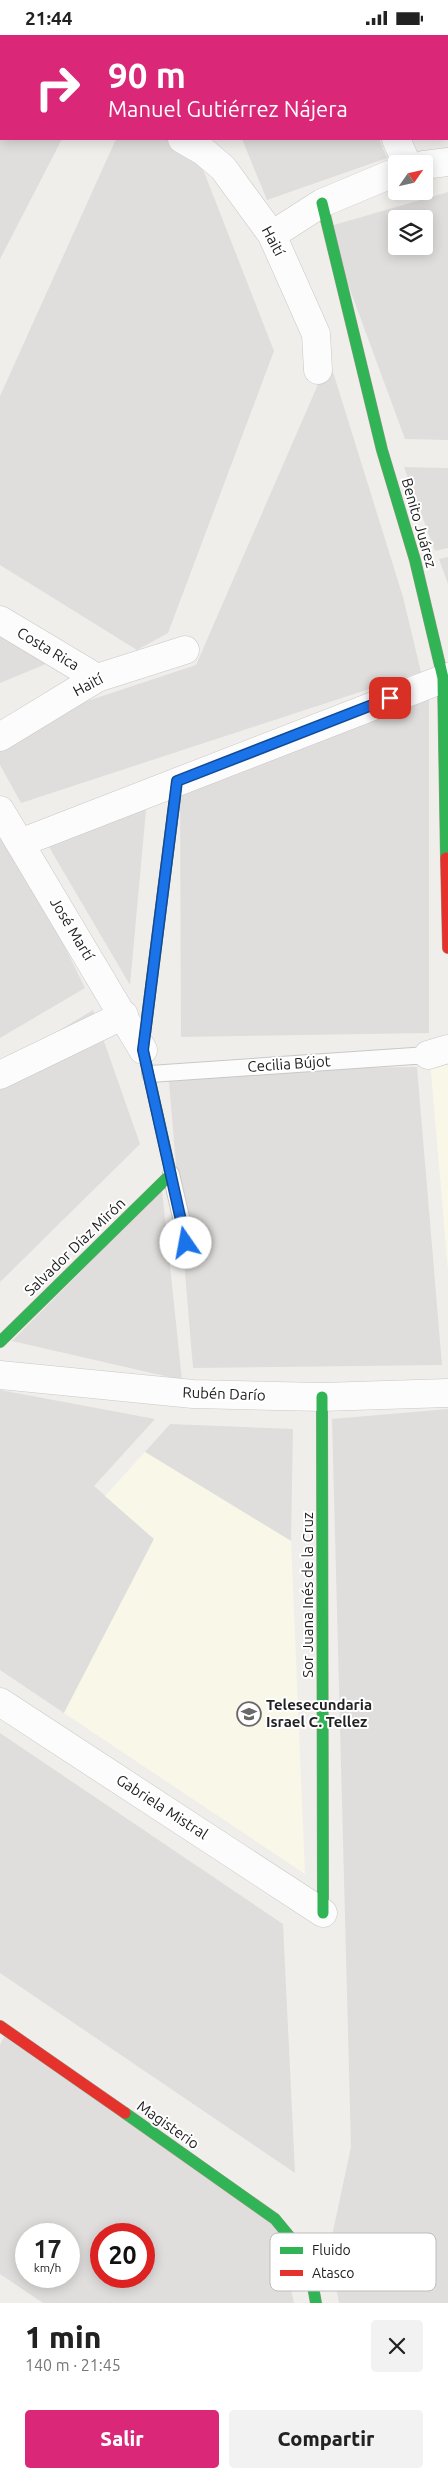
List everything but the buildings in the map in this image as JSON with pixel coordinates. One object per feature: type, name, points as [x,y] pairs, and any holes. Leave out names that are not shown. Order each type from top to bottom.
[{"type":"street","name":"Haití","points":[[184,140],[203,151],[223,168],[272,235],[316,334],[318,371]]},
{"type":"street","points":[[396,140],[403,155]]},
{"type":"street","points":[[433,164],[448,162]]},
{"type":"street","points":[[272,235],[322,203],[388,175]]},
{"type":"street","name":"Benito Juárez","points":[[322,203],[382,450],[415,560],[446,677],[448,948]]},
{"type":"street","name":"Costa Rica","points":[[0,620],[96,678]]},
{"type":"street","name":"Haití","points":[[0,737],[96,678],[185,650]]},
{"type":"street","points":[[20,843],[446,677]]},
{"type":"street","points":[[171,1174],[146,1062],[177,781]]},
{"type":"street","name":"José Martí","points":[[0,810],[124,1015],[146,1062]]},
{"type":"street","points":[[0,1075],[124,1015]]},
{"type":"street","name":"Salvador Díaz Mirón","points":[[0,1342],[171,1174]]},
{"type":"street","name":"Rubén Darío","points":[[0,1375],[193,1394],[322,1397],[448,1393]]},
{"type":"street","name":"Sor Juana Inés de la Cruz","points":[[322,1397],[323,1913]]},
{"type":"street","name":"Gabriela Mistral","points":[[0,1702],[323,1913]]},
{"type":"street","name":"Magisterio","points":[[0,2026],[275,2219],[287,2233]]},
{"type":"lane","name":"Cecilia Bújot","points":[[146,1062],[438,1052]]},
{"type":"lane","points":[[171,1174],[186,1243]]},
{"type":"shaded area","points":[[0,140],[61,140],[0,259]]},
{"type":"shaded area","points":[[116,140],[175,140],[197,154],[274,351],[168,633],[137,650],[0,565],[0,396]]},
{"type":"shaded area","points":[[242,140],[379,140],[387,158],[267,200]]},
{"type":"shaded area","points":[[448,192],[448,440],[405,439],[327,227],[420,200],[433,200],[433,196]]},
{"type":"shaded area","points":[[329,359],[403,597],[421,672],[21,803],[0,765],[0,741],[57,711],[196,665]]},
{"type":"shaded area","points":[[404,467],[448,468],[448,548],[435,551]]},
{"type":"shaded area","points":[[448,557],[448,584],[439,559]]},
{"type":"shaded area","points":[[0,625],[58,659],[0,683]]},
{"type":"shaded area","points":[[429,699],[429,1033],[181,1037],[180,791]]},
{"type":"shaded area","points":[[147,799],[130,985],[49,847]]},
{"type":"shaded area","points":[[0,827],[12,840],[85,988],[0,1038]]},
{"type":"shaded area","points":[[93,1010],[140,1144],[0,1282],[0,1066]]},
{"type":"shaded area","points":[[448,1057],[448,1271],[430,1060]]},
{"type":"shaded area","points":[[417,1067],[442,1365],[193,1368],[168,1070]]},
{"type":"shaded area","points":[[162,1190],[182,1380],[12,1341]]},
{"type":"shaded area","points":[[0,1390],[155,1419],[94,1486],[154,1539],[64,1713],[0,1670]]},
{"type":"shaded area","points":[[448,1409],[448,2303],[339,2303],[337,2291],[436,2291],[436,2233],[333,2233],[351,2147],[332,1419]]},
{"type":"shaded area","points":[[170,1424],[293,1429],[291,1541],[145,1452]]},
{"type":"shaded area","points":[[145,1452],[291,1541],[305,1874],[64,1713],[154,1539],[105,1496]]},
{"type":"shaded area","points":[[0,1733],[283,1924],[295,2173],[0,1973]]},
{"type":"shaded area","points":[[5,2035],[276,2221],[279,2233],[270,2233],[270,2291],[291,2291],[294,2303],[43,2303],[21,2288],[80,2288],[80,2223],[15,2223],[15,2284],[0,2274],[0,2045]]},
{"type":"traffic: fast","points":[[322,203],[382,450],[415,560],[443,678],[446,858]]},
{"type":"traffic: fast","points":[[0,1342],[171,1174],[143,1050],[177,781]]},
{"type":"traffic: fast","points":[[322,1397],[323,1913]]},
{"type":"traffic: fast","points":[[125,2113],[275,2219],[287,2233]]},
{"type":"traffic: fast","points":[[314,2291],[316,2303]]},
{"type":"traffic: jam","points":[[446,858],[448,948]]},
{"type":"traffic: jam","points":[[0,2026],[125,2113]]},
{"type":"place","name":"Telesecundaria Israel C. Tellez","points":[[249,1714]]},
{"type":"route","points":[[186,1243],[150,1074],[143,1050],[177,781],[390,698]]}]
